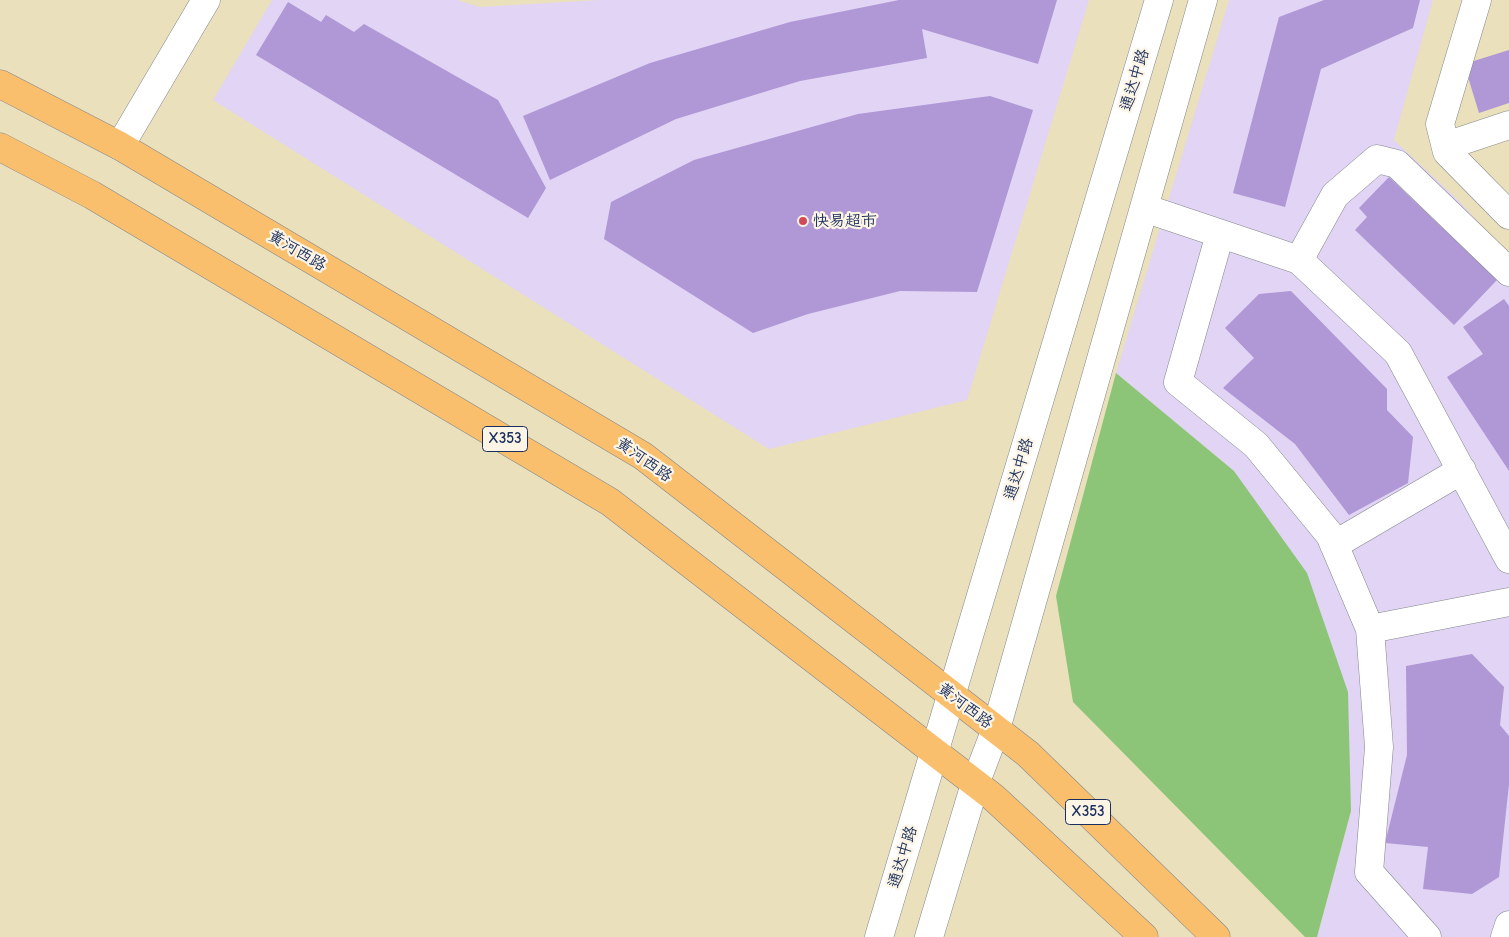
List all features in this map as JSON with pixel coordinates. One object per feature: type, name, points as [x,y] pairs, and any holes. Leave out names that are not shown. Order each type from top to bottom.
[{"type":"main road","name":"黄河西路","points":[[0,84],[120,146],[643,456],[1028,754],[1216,937]]},
{"type":"main road","name":"X353","points":[[0,146],[92,195],[610,502],[993,797],[1144,937]]},
{"type":"street","points":[[120,146],[206,0]]},
{"type":"street","name":"通达中路","points":[[879,937],[1159,0]]},
{"type":"street","points":[[929,937],[975,784],[996,729],[1203,0]]},
{"type":"street","points":[[1477,0],[1440,124],[1447,152],[1509,214]]},
{"type":"street","points":[[1446,146],[1509,125]]},
{"type":"street","points":[[1299,260],[1335,195],[1377,159],[1397,164],[1509,272]]},
{"type":"street","points":[[1144,208],[1299,260],[1398,352],[1509,559]]},
{"type":"street","points":[[1220,234],[1178,382],[1256,445],[1330,535],[1370,629],[1380,747],[1369,872],[1427,937]]},
{"type":"street","points":[[1334,545],[1462,470]]},
{"type":"street","points":[[1370,629],[1509,602]]},
{"type":"street","points":[[1504,937],[1509,925]]},
{"type":"shaded area","points":[[272,0],[457,0],[480,7],[599,0],[1089,0],[967,400],[769,449],[213,100]]},
{"type":"shaded area","points":[[1229,0],[1433,0],[1394,140],[1458,200],[1509,256],[1509,937],[1317,937],[1351,811],[1234,471],[1116,373]]},
{"type":"green space","points":[[1116,373],[1234,471],[1307,573],[1348,692],[1351,811],[1317,937],[1305,937],[1073,702],[1056,596]]},
{"type":"building","points":[[899,0],[1057,0],[1038,64],[922,29],[927,58],[800,81],[676,119],[550,180],[523,116],[650,63],[790,22]]},
{"type":"building","points":[[1324,0],[1420,0],[1413,28],[1321,69],[1285,207],[1233,193],[1279,17]]},
{"type":"building","points":[[288,2],[321,22],[326,15],[354,32],[364,24],[498,100],[546,188],[528,218],[256,55]]},
{"type":"building","points":[[1509,50],[1509,103],[1479,113],[1464,64]]},
{"type":"building","name":"快易超市","points":[[990,96],[1033,110],[977,292],[900,291],[808,314],[753,333],[604,239],[611,202],[694,160],[858,114]]},
{"type":"building","points":[[1389,177],[1497,280],[1454,325],[1355,230],[1367,217],[1359,208]]},
{"type":"building","points":[[1291,291],[1387,389],[1387,410],[1413,437],[1408,483],[1349,515],[1295,444],[1223,388],[1254,358],[1225,328],[1259,294]]},
{"type":"building","points":[[1504,299],[1509,306],[1509,471],[1447,377],[1483,354],[1463,327]]},
{"type":"building","points":[[1472,654],[1504,687],[1500,725],[1509,736],[1509,784],[1499,877],[1472,894],[1423,889],[1428,847],[1385,843],[1407,755],[1406,666]]},
{"type":"place","name":"快易超市","points":[[803,221]]}]
